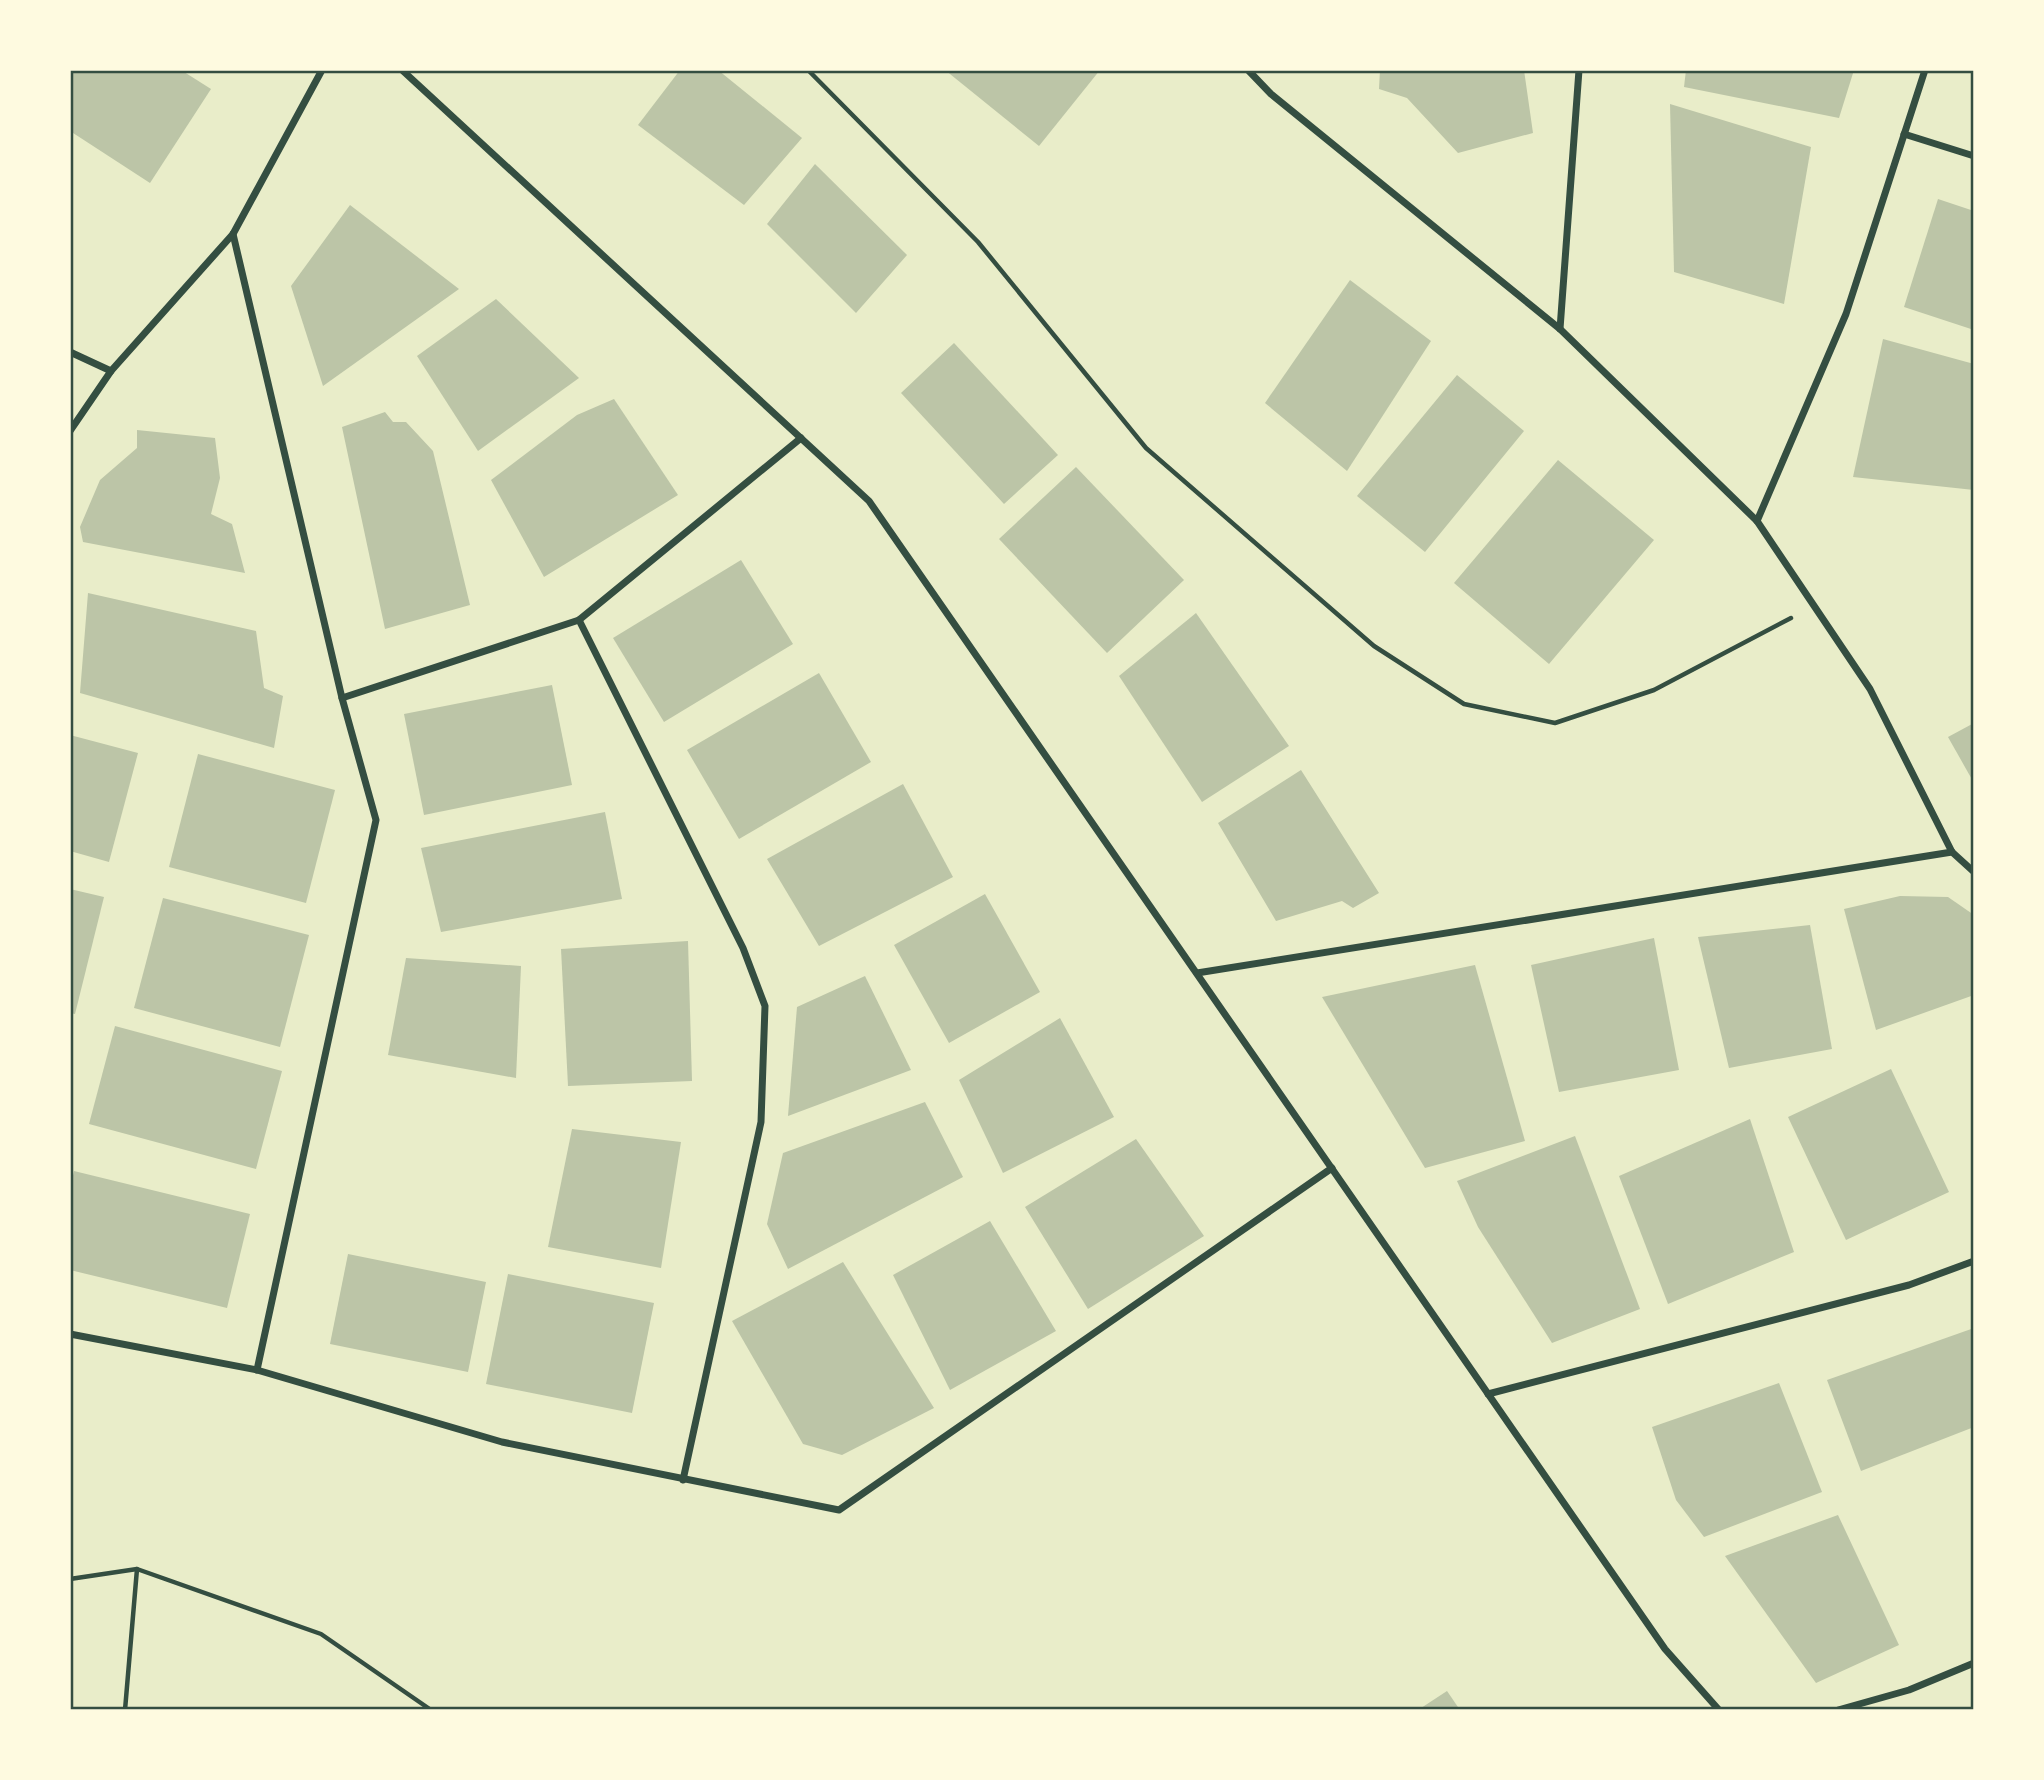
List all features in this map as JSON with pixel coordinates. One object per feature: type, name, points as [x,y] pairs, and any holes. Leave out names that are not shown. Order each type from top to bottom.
[{"type":"street","points":[[70,431],[111,371],[233,234],[322,70]]},
{"type":"street","points":[[402,70],[869,501],[1665,1649],[1718,1710]]},
{"type":"street","points":[[1248,70],[1271,94],[1560,330],[1757,521],[1870,689],[1952,852],[1974,872]]},
{"type":"street","points":[[1560,330],[1578,70]]},
{"type":"street","points":[[1757,521],[1846,314],[1925,70]]},
{"type":"street","points":[[1904,134],[1974,156]]},
{"type":"street","points":[[233,234],[342,698],[376,820],[257,1370]]},
{"type":"street","points":[[70,352],[111,371]]},
{"type":"street","points":[[342,698],[579,620],[801,438]]},
{"type":"street","points":[[579,620],[743,948],[765,1006],[761,1122],[683,1480]]},
{"type":"street","points":[[1197,973],[1952,852]]},
{"type":"street","points":[[70,1334],[257,1370],[502,1442],[839,1510],[1332,1168]]},
{"type":"street","points":[[1488,1394],[1909,1286],[1974,1261]]},
{"type":"street","points":[[1838,1710],[1909,1689],[1974,1663]]},
{"type":"path","points":[[808,70],[978,242],[1146,448],[1374,646],[1464,704],[1555,723],[1654,690],[1814,606]]},
{"type":"path","points":[[125,1710],[137,1569]]},
{"type":"path","points":[[70,1579],[137,1569],[321,1634],[431,1710]]},
{"type":"building","points":[[70,70],[181,70],[211,89],[150,183],[70,131]]},
{"type":"building","points":[[680,70],[718,70],[802,138],[744,205],[638,125]]},
{"type":"building","points":[[945,70],[1100,70],[1039,146]]},
{"type":"building","points":[[1380,70],[1524,70],[1533,133],[1458,153],[1407,98],[1379,89]]},
{"type":"building","points":[[1686,70],[1854,70],[1839,118],[1684,87]]},
{"type":"building","points":[[1670,104],[1811,147],[1784,304],[1674,272]]},
{"type":"building","points":[[815,164],[907,255],[856,313],[767,224]]},
{"type":"building","points":[[1938,199],[1974,211],[1974,330],[1904,307]]},
{"type":"building","points":[[350,205],[459,289],[323,386],[291,286]]},
{"type":"building","points":[[1350,280],[1431,341],[1347,471],[1265,403]]},
{"type":"building","points":[[496,299],[579,378],[478,451],[417,356]]},
{"type":"building","points":[[1883,339],[1974,364],[1974,490],[1853,477]]},
{"type":"building","points":[[954,343],[1058,455],[1004,504],[901,393]]},
{"type":"building","points":[[1457,375],[1524,431],[1425,552],[1357,496]]},
{"type":"building","points":[[614,399],[678,495],[544,577],[491,480],[577,415]]},
{"type":"building","points":[[385,412],[393,422],[406,422],[433,451],[470,605],[385,629],[342,427]]},
{"type":"building","points":[[137,430],[215,438],[220,478],[211,514],[232,524],[245,573],[83,542],[80,527],[100,480],[137,448]]},
{"type":"building","points":[[1558,460],[1654,540],[1549,664],[1454,583]]},
{"type":"building","points":[[1076,467],[1184,580],[1107,653],[999,539]]},
{"type":"building","points":[[741,560],[793,644],[664,722],[613,638]]},
{"type":"building","points":[[88,593],[256,631],[264,688],[283,696],[274,748],[80,693]]},
{"type":"building","points":[[1196,613],[1289,746],[1202,802],[1119,676]]},
{"type":"building","points":[[819,673],[871,762],[739,839],[687,750]]},
{"type":"building","points":[[552,685],[572,785],[424,815],[404,714]]},
{"type":"building","points":[[1974,723],[1974,783],[1948,737]]},
{"type":"building","points":[[70,735],[138,753],[109,862],[70,851]]},
{"type":"building","points":[[198,754],[335,790],[306,903],[169,867]]},
{"type":"building","points":[[1301,770],[1379,893],[1353,908],[1342,901],[1276,921],[1218,823]]},
{"type":"building","points":[[903,784],[953,877],[819,946],[767,859]]},
{"type":"building","points":[[605,812],[622,899],[441,932],[421,848]]},
{"type":"building","points":[[70,889],[104,897],[75,1014],[70,1013]]},
{"type":"building","points":[[985,894],[1040,992],[949,1043],[894,945]]},
{"type":"building","points":[[1900,896],[1948,897],[1974,915],[1974,995],[1876,1030],[1844,909]]},
{"type":"building","points":[[163,898],[309,935],[280,1047],[134,1008]]},
{"type":"building","points":[[1810,925],[1832,1049],[1729,1068],[1698,937]]},
{"type":"building","points":[[1654,938],[1679,1070],[1559,1092],[1531,965]]},
{"type":"building","points":[[688,941],[692,1081],[568,1086],[561,949]]},
{"type":"building","points":[[406,958],[521,966],[516,1078],[388,1055]]},
{"type":"building","points":[[1475,965],[1525,1141],[1425,1168],[1322,997]]},
{"type":"building","points":[[865,976],[911,1070],[788,1116],[797,1007]]},
{"type":"building","points":[[1060,1018],[1114,1117],[1003,1173],[959,1080]]},
{"type":"building","points":[[115,1026],[282,1071],[256,1169],[89,1124]]},
{"type":"building","points":[[1891,1069],[1949,1192],[1846,1240],[1788,1117]]},
{"type":"building","points":[[925,1102],[963,1177],[788,1269],[767,1224],[783,1153]]},
{"type":"building","points":[[1750,1119],[1794,1252],[1668,1304],[1619,1176]]},
{"type":"building","points":[[572,1129],[681,1142],[661,1268],[548,1247]]},
{"type":"building","points":[[1575,1136],[1640,1309],[1552,1343],[1478,1227],[1457,1181]]},
{"type":"building","points":[[1136,1139],[1204,1236],[1088,1309],[1025,1207]]},
{"type":"building","points":[[74,1171],[250,1214],[227,1308],[70,1270],[70,1188]]},
{"type":"building","points":[[990,1221],[1056,1331],[950,1390],[893,1275]]},
{"type":"building","points":[[348,1254],[486,1282],[468,1372],[330,1344]]},
{"type":"building","points":[[843,1262],[934,1408],[842,1455],[803,1444],[732,1321]]},
{"type":"building","points":[[508,1274],[654,1303],[632,1413],[486,1384]]},
{"type":"building","points":[[1974,1328],[1974,1427],[1861,1471],[1827,1380]]},
{"type":"building","points":[[1779,1383],[1822,1492],[1704,1537],[1676,1500],[1652,1427]]},
{"type":"building","points":[[1838,1515],[1899,1645],[1816,1683],[1725,1556]]},
{"type":"building","points":[[1447,1691],[1460,1710],[1418,1710]]}]
